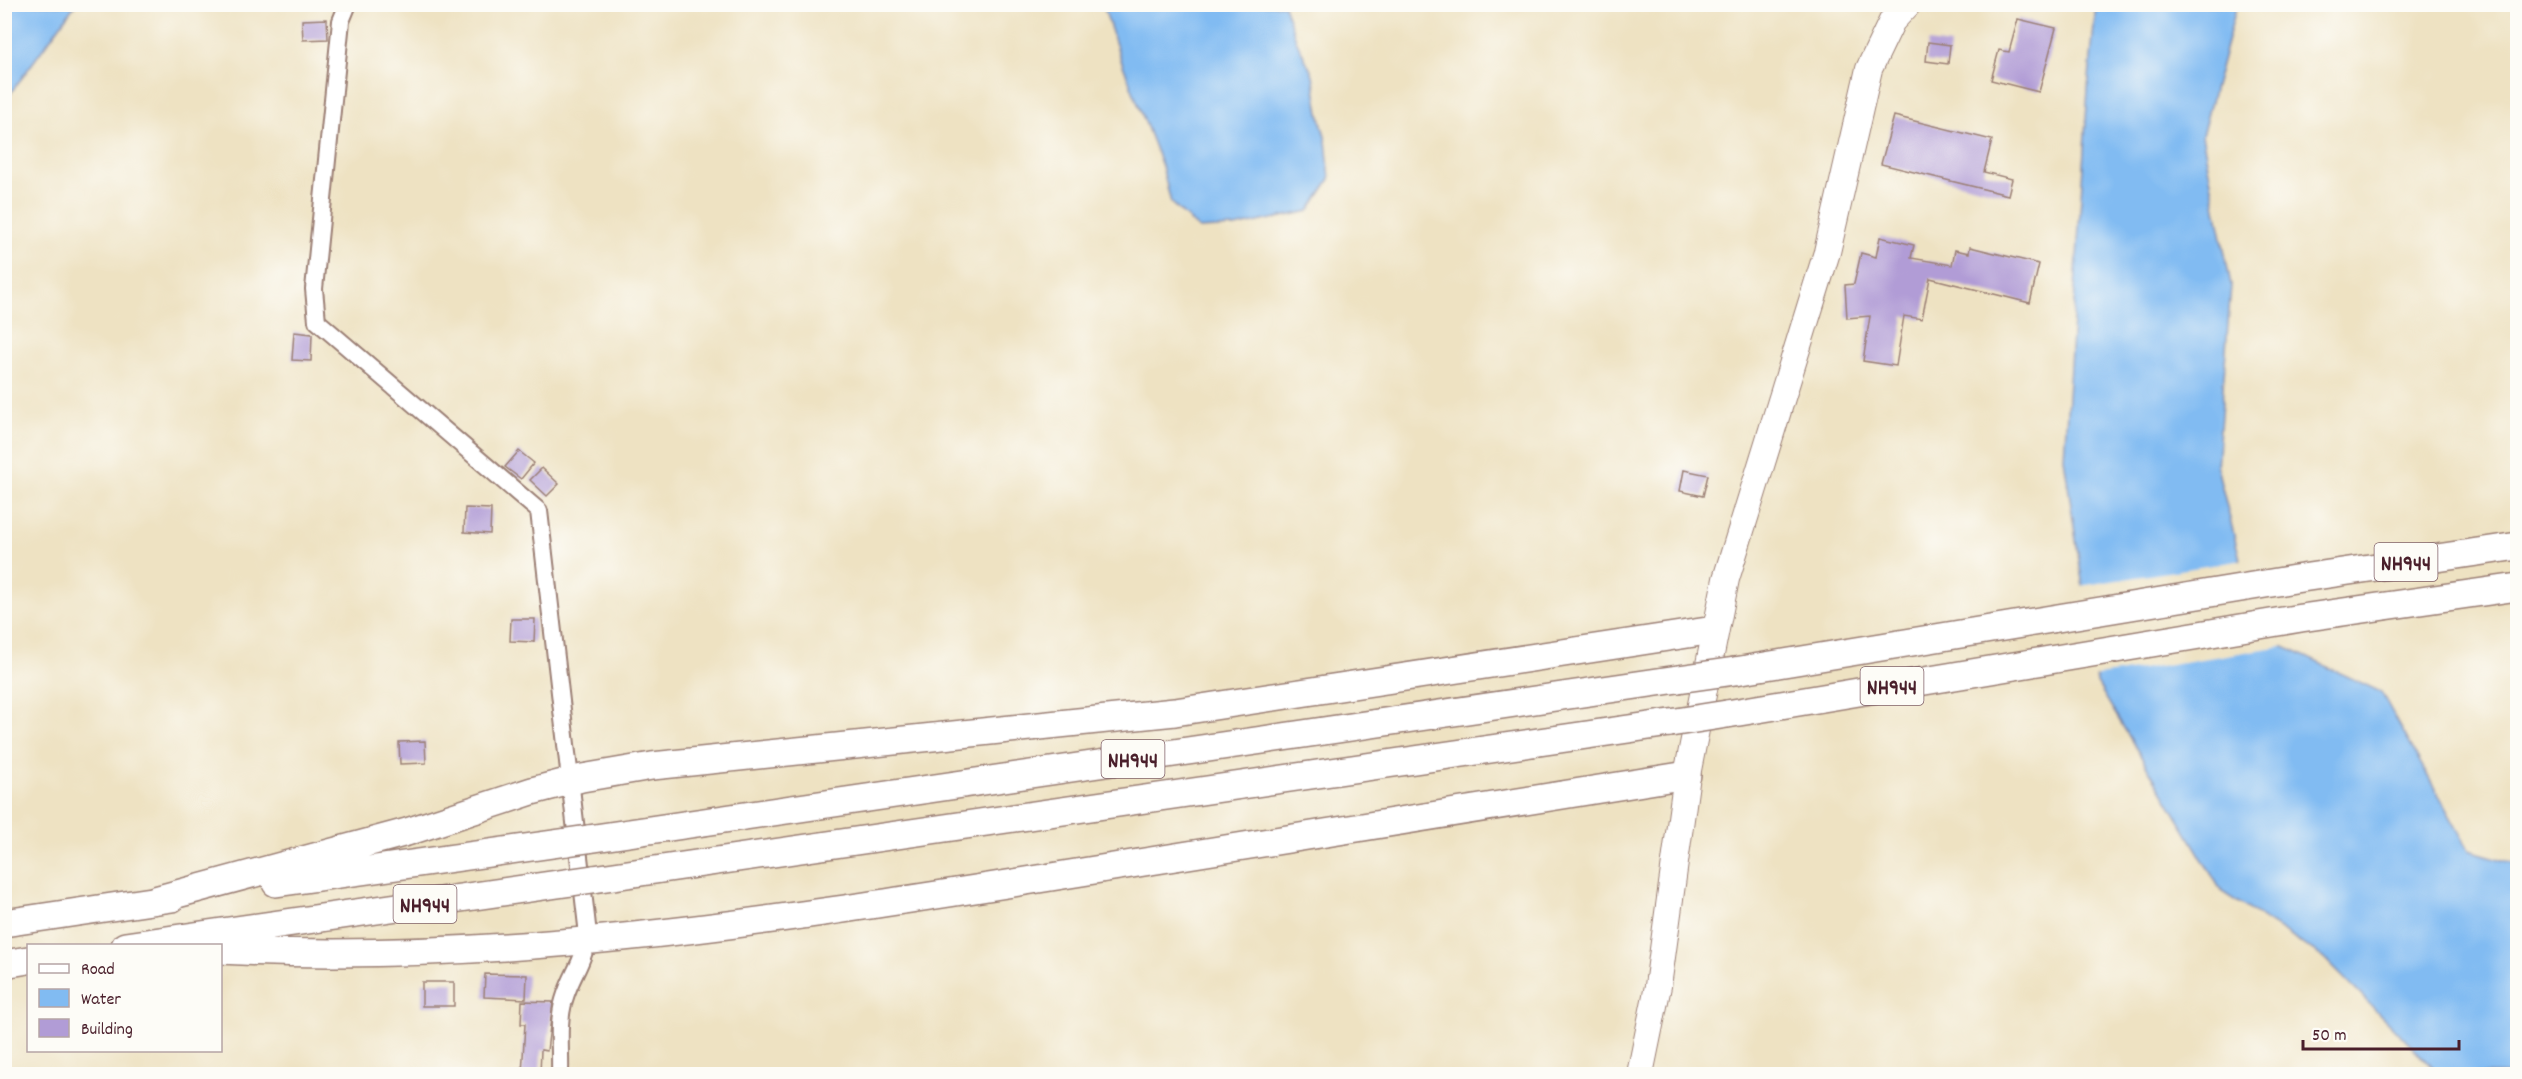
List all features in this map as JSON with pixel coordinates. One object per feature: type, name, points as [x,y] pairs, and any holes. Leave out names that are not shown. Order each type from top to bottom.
[{"type":"highway","name":"NH944","points":[[4,923],[1735,671],[2295,579],[2517,546]]},
{"type":"highway","name":"NH944","points":[[136,944],[1670,723],[2301,618],[2517,586]]},
{"type":"highway","points":[[155,900],[407,832],[532,791],[570,781],[652,766],[1175,712],[1714,630]]},
{"type":"highway","points":[[222,950],[276,954],[437,951],[587,940],[727,926],[1687,775]]},
{"type":"highway","points":[[4,964],[27,960]]},
{"type":"main road","points":[[1640,1074],[1658,986],[1687,775],[1714,630],[1726,579],[1827,252],[1869,69],[1892,21],[1908,4]]},
{"type":"street","points":[[348,4],[341,21],[314,289],[317,321],[539,511],[586,901],[587,940],[584,957],[568,986],[563,1003],[560,1074]]},
{"type":"water","points":[[4,5],[75,5],[5,101]]},
{"type":"water","points":[[1103,5],[1284,5],[1296,40],[1313,75],[1326,141],[1330,179],[1309,211],[1235,227],[1199,229],[1171,203],[1162,166],[1121,60]]},
{"type":"water","points":[[2096,5],[2237,5],[2202,135],[2231,285],[2217,467],[2259,635],[2381,692],[2469,850],[2517,864],[2517,1074],[2439,1074],[2324,958],[2222,892],[2097,683],[2064,458],[2088,89]]},
{"type":"pier","points":[[2243,560],[2262,633],[2288,645],[2093,677],[2080,586]]},
{"type":"building","points":[[327,19],[328,39],[303,40],[302,20]]},
{"type":"building","points":[[2018,19],[2056,28],[2039,92],[1991,80],[1999,50],[2009,52]]},
{"type":"building","points":[[1928,42],[1950,45],[1948,64],[1926,61]]},
{"type":"building","points":[[1894,116],[1992,140],[1984,172],[2012,179],[2008,195],[1881,164]]},
{"type":"building","points":[[1880,237],[1914,245],[1911,258],[1952,265],[1955,250],[1969,253],[1970,247],[2039,264],[2030,303],[1930,278],[1922,319],[1904,316],[1896,366],[1863,361],[1870,316],[1847,318],[1845,285],[1854,284],[1861,253],[1876,257]]},
{"type":"building","points":[[294,332],[312,334],[311,361],[292,360]]},
{"type":"building","points":[[519,451],[534,463],[521,479],[505,467]]},
{"type":"building","points":[[542,468],[559,484],[547,496],[530,480]]},
{"type":"building","points":[[1684,470],[1708,475],[1703,496],[1680,491]]},
{"type":"building","points":[[465,508],[491,509],[490,534],[464,532]]},
{"type":"building","points":[[511,619],[535,619],[534,642],[510,641]]},
{"type":"building","points":[[425,741],[426,763],[400,764],[399,742]]},
{"type":"building","points":[[485,974],[527,975],[526,999],[484,997]]},
{"type":"building","points":[[422,982],[454,982],[454,1006],[422,1006]]},
{"type":"building","points":[[522,1001],[553,1002],[547,1051],[541,1050],[540,1074],[522,1074],[525,1024],[521,1024]]}]
